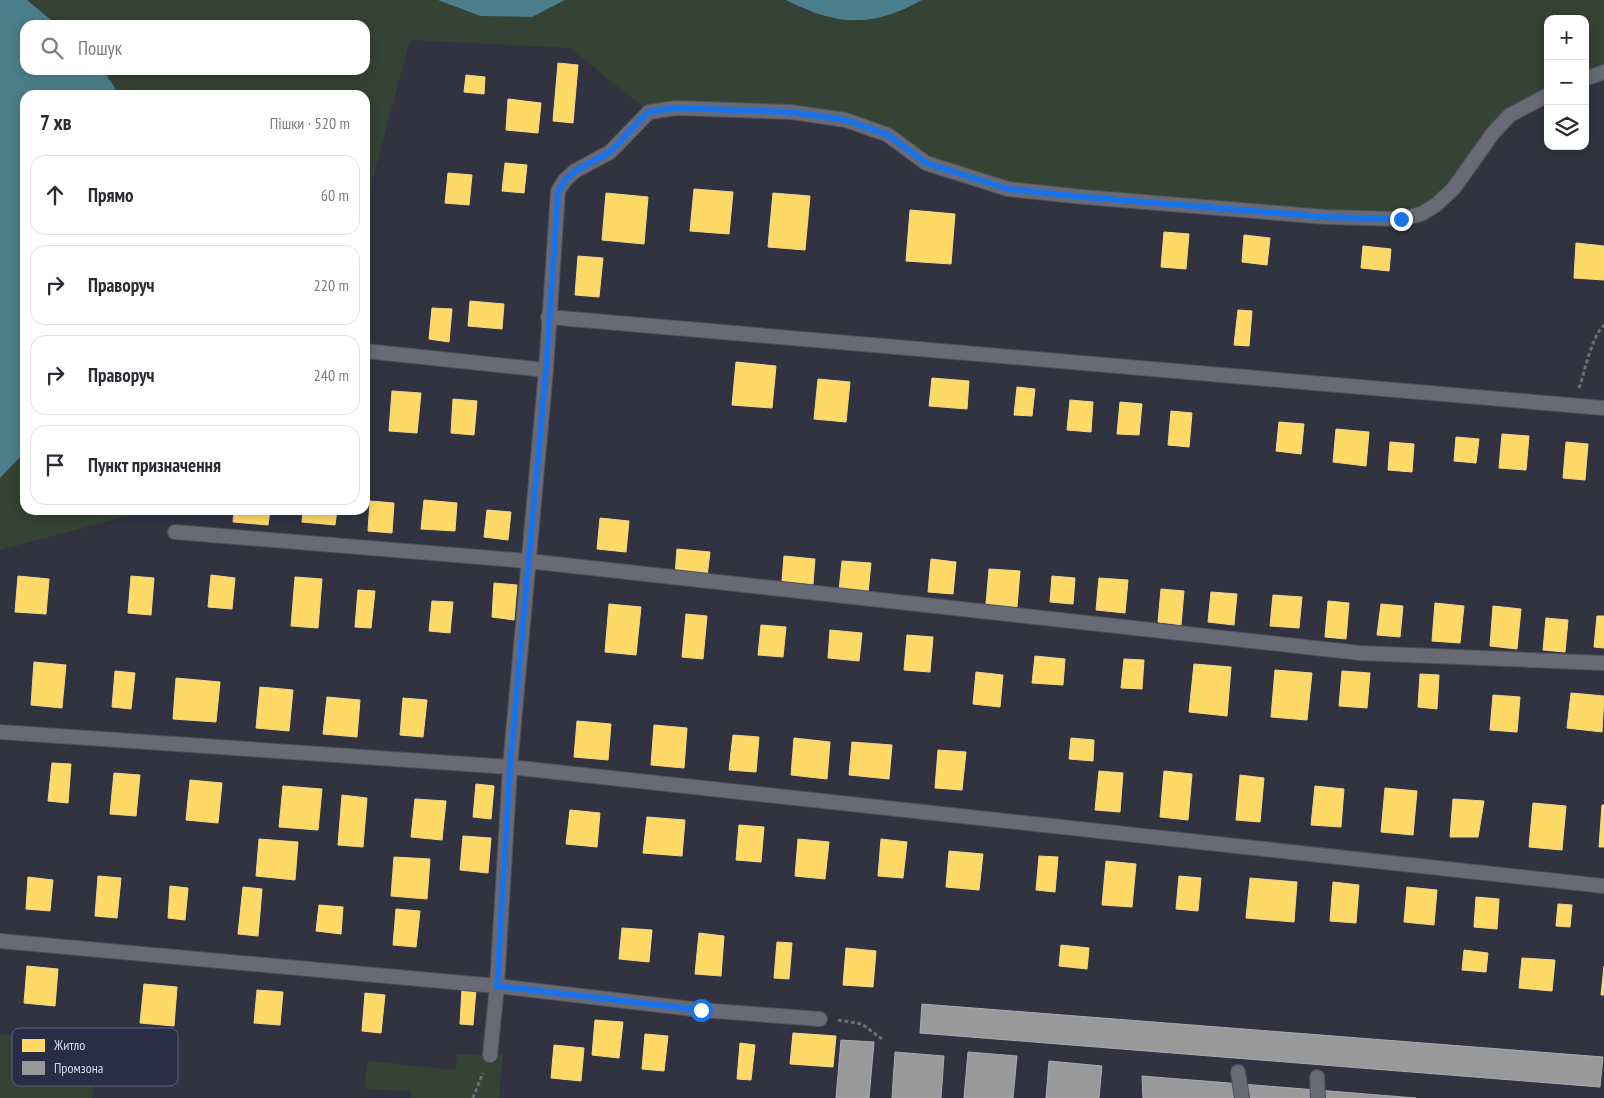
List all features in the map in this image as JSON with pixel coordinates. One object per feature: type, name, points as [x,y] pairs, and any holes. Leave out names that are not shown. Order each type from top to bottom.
[{"type":"lane","points":[[1589,78],[1604,72]]},
{"type":"lane","points":[[490,1055],[497,986],[510,767],[546,370],[548,317],[558,192],[565,180],[575,171],[610,152],[648,112],[676,108],[791,112],[846,120],[888,135],[926,163],[1008,189],[1084,197],[1379,220],[1401,219],[1421,214],[1436,204],[1454,188],[1493,133],[1510,116],[1544,97]]},
{"type":"lane","points":[[548,317],[1604,408]]},
{"type":"lane","points":[[370,352],[546,370]]},
{"type":"lane","points":[[176,532],[528,561],[1360,653],[1604,663]]},
{"type":"lane","points":[[0,732],[510,767],[1604,886]]},
{"type":"lane","points":[[0,941],[497,986],[701,1010],[820,1019]]},
{"type":"lane","points":[[1238,1072],[1242,1098]]},
{"type":"lane","points":[[1316,1077],[1318,1098]]},
{"type":"path","points":[[1574,406],[1589,357],[1600,329],[1604,325]]},
{"type":"path","points":[[820,1019],[862,1024],[882,1039]]},
{"type":"path","points":[[473,1098],[490,1055]]},
{"type":"green space","points":[[27,0],[438,0],[480,16],[532,17],[565,0],[786,0],[810,13],[902,12],[922,0],[1604,0],[1604,72],[1589,78],[1589,15],[1544,15],[1544,97],[1510,116],[1454,188],[1401,219],[1084,197],[964,177],[846,120],[649,112],[570,48],[410,40],[370,189],[370,90],[115,90],[106,75],[370,75],[370,20],[51,20]]},
{"type":"green space","points":[[20,457],[20,515],[131,515],[0,550],[0,478]]},
{"type":"green space","points":[[0,1034],[12,1035],[12,1086],[94,1086],[92,1098],[0,1098]]},
{"type":"green space","points":[[457,1054],[503,1055],[499,1098],[411,1098],[411,1091],[364,1089],[368,1061],[456,1070]]},
{"type":"water","points":[[0,0],[27,0],[51,20],[20,20],[20,75],[106,75],[115,90],[20,90],[20,457],[0,478]]},
{"type":"water","points":[[438,0],[565,0],[532,17],[480,16]]},
{"type":"water","points":[[786,0],[922,0],[887,15],[871,19],[854,20],[821,15]]},
{"type":"building: Житло","points":[[558,63],[578,65],[573,123],[553,121]]},
{"type":"building: Житло","points":[[466,75],[485,77],[484,94],[464,92]]},
{"type":"building: Житло","points":[[508,99],[541,103],[538,133],[506,130]]},
{"type":"building: Житло","points":[[505,163],[527,165],[524,193],[502,191]]},
{"type":"building: Житло","points":[[448,173],[472,175],[469,205],[445,203]]},
{"type":"building: Житло","points":[[694,189],[733,192],[729,234],[690,231]]},
{"type":"building: Житло","points":[[606,193],[648,197],[644,244],[602,240]]},
{"type":"building: Житло","points":[[773,193],[810,196],[805,250],[768,247]]},
{"type":"building: Житло","points":[[910,210],[955,214],[951,264],[906,261]]},
{"type":"building: Житло","points":[[1164,232],[1189,234],[1186,269],[1161,267]]},
{"type":"building: Житло","points":[[1244,235],[1270,238],[1267,265],[1242,262]]},
{"type":"building: Житло","points":[[1576,243],[1604,246],[1604,280],[1574,278]]},
{"type":"building: Житло","points":[[1363,246],[1391,249],[1389,271],[1361,268]]},
{"type":"building: Житло","points":[[578,256],[603,258],[599,297],[575,295]]},
{"type":"building: Житло","points":[[470,301],[504,304],[502,329],[468,326]]},
{"type":"building: Житло","points":[[432,308],[452,309],[449,342],[429,339]]},
{"type":"building: Житло","points":[[1238,310],[1252,311],[1249,346],[1234,345]]},
{"type":"building: Житло","points":[[736,362],[776,366],[772,408],[732,405]]},
{"type":"building: Житло","points":[[932,378],[969,381],[967,409],[929,406]]},
{"type":"building: Житло","points":[[818,379],[850,382],[846,422],[814,419]]},
{"type":"building: Житло","points":[[1017,387],[1035,389],[1032,416],[1014,415]]},
{"type":"building: Житло","points":[[392,391],[421,393],[417,433],[389,431]]},
{"type":"building: Житло","points":[[453,399],[477,401],[474,435],[451,433]]},
{"type":"building: Житло","points":[[1070,400],[1093,402],[1091,432],[1067,430]]},
{"type":"building: Житло","points":[[1120,402],[1142,404],[1139,435],[1117,434]]},
{"type":"building: Житло","points":[[1171,411],[1192,413],[1189,447],[1168,445]]},
{"type":"building: Житло","points":[[1279,422],[1304,424],[1301,454],[1276,451]]},
{"type":"building: Житло","points":[[1336,429],[1369,432],[1366,466],[1333,462]]},
{"type":"building: Житло","points":[[1502,434],[1529,436],[1526,470],[1499,468]]},
{"type":"building: Житло","points":[[1456,437],[1479,439],[1476,463],[1454,461]]},
{"type":"building: Житло","points":[[1390,442],[1414,444],[1412,472],[1388,470]]},
{"type":"building: Житло","points":[[1566,442],[1588,444],[1585,480],[1563,478]]},
{"type":"building: Житло","points":[[424,500],[457,503],[455,531],[421,529]]},
{"type":"building: Житло","points":[[370,501],[394,503],[392,533],[368,531]]},
{"type":"building: Житло","points":[[487,510],[511,512],[508,540],[484,537]]},
{"type":"building: Житло","points":[[234,515],[269,515],[268,525],[233,522]]},
{"type":"building: Житло","points":[[303,515],[336,515],[335,525],[302,522]]},
{"type":"building: Житло","points":[[600,518],[629,521],[626,552],[597,549]]},
{"type":"building: Житло","points":[[677,549],[710,552],[707,577],[675,575]]},
{"type":"building: Житло","points":[[784,556],[815,559],[813,584],[782,581]]},
{"type":"building: Житло","points":[[931,559],[956,562],[953,594],[928,592]]},
{"type":"building: Житло","points":[[842,561],[871,563],[868,593],[839,591]]},
{"type":"building: Житло","points":[[989,569],[1020,571],[1017,607],[986,604]]},
{"type":"building: Житло","points":[[211,575],[235,578],[232,609],[208,607]]},
{"type":"building: Житло","points":[[18,576],[49,579],[46,614],[15,612]]},
{"type":"building: Житло","points":[[131,576],[154,578],[151,615],[128,613]]},
{"type":"building: Житло","points":[[1052,576],[1075,578],[1073,604],[1050,602]]},
{"type":"building: Житло","points":[[295,577],[322,579],[318,628],[291,626]]},
{"type":"building: Житло","points":[[1099,578],[1128,580],[1125,613],[1096,610]]},
{"type":"building: Житло","points":[[494,583],[517,585],[514,620],[492,617]]},
{"type":"building: Житло","points":[[1161,589],[1184,591],[1181,625],[1158,622]]},
{"type":"building: Житло","points":[[358,590],[375,591],[371,628],[355,627]]},
{"type":"building: Житло","points":[[1211,592],[1237,594],[1234,625],[1208,622]]},
{"type":"building: Житло","points":[[1273,595],[1302,597],[1299,628],[1270,626]]},
{"type":"building: Житло","points":[[432,601],[453,602],[450,633],[429,631]]},
{"type":"building: Житло","points":[[1328,601],[1349,603],[1346,639],[1325,637]]},
{"type":"building: Житло","points":[[1435,603],[1464,606],[1460,643],[1432,641]]},
{"type":"building: Житло","points":[[609,604],[641,607],[636,655],[605,652]]},
{"type":"building: Житло","points":[[1381,604],[1403,606],[1400,637],[1377,635]]},
{"type":"building: Житло","points":[[1493,606],[1521,609],[1517,649],[1490,646]]},
{"type":"building: Житло","points":[[686,614],[707,616],[703,659],[682,657]]},
{"type":"building: Житло","points":[[1597,616],[1604,616],[1604,648],[1594,647]]},
{"type":"building: Житло","points":[[1546,618],[1568,620],[1565,652],[1543,650]]},
{"type":"building: Житло","points":[[761,625],[786,627],[783,657],[758,655]]},
{"type":"building: Житло","points":[[830,630],[862,633],[859,661],[828,658]]},
{"type":"building: Житло","points":[[907,635],[933,637],[930,672],[904,670]]},
{"type":"building: Житло","points":[[1035,656],[1065,659],[1063,685],[1032,683]]},
{"type":"building: Житло","points":[[1124,659],[1144,660],[1142,689],[1121,688]]},
{"type":"building: Житло","points":[[34,662],[66,665],[62,708],[31,705]]},
{"type":"building: Житло","points":[[1194,664],[1231,667],[1227,716],[1189,712]]},
{"type":"building: Житло","points":[[1275,670],[1312,673],[1307,720],[1271,717]]},
{"type":"building: Житло","points":[[115,671],[135,673],[131,709],[112,707]]},
{"type":"building: Житло","points":[[1342,671],[1370,673],[1367,708],[1339,706]]},
{"type":"building: Житло","points":[[976,672],[1003,675],[1000,707],[973,704]]},
{"type":"building: Житло","points":[[1420,674],[1439,675],[1437,709],[1418,707]]},
{"type":"building: Житло","points":[[176,678],[220,682],[216,722],[173,719]]},
{"type":"building: Житло","points":[[260,687],[293,690],[289,731],[256,728]]},
{"type":"building: Житло","points":[[1571,693],[1604,696],[1602,732],[1567,728]]},
{"type":"building: Житло","points":[[1493,695],[1520,697],[1517,732],[1490,730]]},
{"type":"building: Житло","points":[[327,697],[360,700],[357,737],[323,734]]},
{"type":"building: Житло","points":[[403,698],[427,700],[423,737],[400,735]]},
{"type":"building: Житло","points":[[577,721],[611,724],[608,760],[574,757]]},
{"type":"building: Житло","points":[[654,725],[687,728],[684,768],[651,765]]},
{"type":"building: Житло","points":[[733,735],[759,737],[756,772],[729,770]]},
{"type":"building: Житло","points":[[794,738],[830,742],[827,779],[791,775]]},
{"type":"building: Житло","points":[[1071,738],[1094,740],[1093,761],[1069,759]]},
{"type":"building: Житло","points":[[852,742],[892,745],[889,779],[849,775]]},
{"type":"building: Житло","points":[[938,750],[966,752],[962,790],[935,788]]},
{"type":"building: Житло","points":[[52,763],[71,764],[68,803],[48,801]]},
{"type":"building: Житло","points":[[1099,771],[1123,773],[1120,812],[1095,810]]},
{"type":"building: Житло","points":[[1164,771],[1192,774],[1188,820],[1160,817]]},
{"type":"building: Житло","points":[[114,773],[140,775],[136,816],[110,814]]},
{"type":"building: Житло","points":[[1240,775],[1264,778],[1260,822],[1236,820]]},
{"type":"building: Житло","points":[[190,780],[222,783],[218,823],[186,820]]},
{"type":"building: Житло","points":[[476,784],[494,786],[491,819],[473,817]]},
{"type":"building: Житло","points":[[283,786],[322,789],[318,830],[279,827]]},
{"type":"building: Житло","points":[[1315,786],[1344,789],[1341,827],[1311,825]]},
{"type":"building: Житло","points":[[1385,788],[1417,791],[1413,835],[1381,832]]},
{"type":"building: Житло","points":[[342,795],[367,798],[363,847],[338,845]]},
{"type":"building: Житло","points":[[415,799],[446,801],[442,840],[411,837]]},
{"type":"building: Житло","points":[[1453,799],[1484,801],[1478,837],[1450,837]]},
{"type":"building: Житло","points":[[1533,803],[1566,806],[1562,850],[1529,847]]},
{"type":"building: Житло","points":[[1602,805],[1604,805],[1604,847],[1599,847]]},
{"type":"building: Житло","points":[[570,810],[600,813],[597,847],[566,844]]},
{"type":"building: Житло","points":[[647,817],[685,820],[682,856],[643,853]]},
{"type":"building: Житло","points":[[739,825],[764,827],[761,862],[736,860]]},
{"type":"building: Житло","points":[[463,836],[491,838],[488,873],[460,870]]},
{"type":"building: Житло","points":[[259,839],[298,842],[295,880],[256,876]]},
{"type":"building: Житло","points":[[798,839],[829,842],[825,879],[795,876]]},
{"type":"building: Житло","points":[[881,839],[907,842],[903,878],[878,876]]},
{"type":"building: Житло","points":[[949,851],[983,854],[979,890],[946,887]]},
{"type":"building: Житло","points":[[1039,856],[1058,857],[1055,892],[1036,890]]},
{"type":"building: Житло","points":[[394,857],[430,859],[427,899],[391,896]]},
{"type":"building: Житло","points":[[1106,861],[1136,864],[1132,907],[1102,905]]},
{"type":"building: Житло","points":[[98,876],[121,878],[117,918],[95,916]]},
{"type":"building: Житло","points":[[1179,876],[1201,878],[1198,911],[1176,909]]},
{"type":"building: Житло","points":[[28,877],[53,880],[50,911],[26,909]]},
{"type":"building: Житло","points":[[1250,878],[1297,882],[1294,922],[1246,918]]},
{"type":"building: Житло","points":[[1333,882],[1359,885],[1356,923],[1330,921]]},
{"type":"building: Житло","points":[[170,886],[188,888],[185,920],[168,918]]},
{"type":"building: Житло","points":[[243,887],[262,889],[258,936],[238,934]]},
{"type":"building: Житло","points":[[1407,887],[1437,890],[1434,925],[1404,922]]},
{"type":"building: Житло","points":[[1476,897],[1499,899],[1497,929],[1474,927]]},
{"type":"building: Житло","points":[[1558,904],[1572,905],[1570,927],[1556,926]]},
{"type":"building: Житло","points":[[319,905],[343,907],[341,934],[316,931]]},
{"type":"building: Житло","points":[[396,909],[420,911],[416,947],[393,945]]},
{"type":"building: Житло","points":[[622,928],[652,930],[649,962],[619,959]]},
{"type":"building: Житло","points":[[699,933],[724,936],[721,976],[695,974]]},
{"type":"building: Житло","points":[[777,942],[792,943],[789,979],[774,978]]},
{"type":"building: Житло","points":[[1061,945],[1089,948],[1087,969],[1059,966]]},
{"type":"building: Житло","points":[[846,948],[876,951],[873,987],[843,985]]},
{"type":"building: Житло","points":[[1464,950],[1488,953],[1486,972],[1462,970]]},
{"type":"building: Житло","points":[[1522,958],[1555,960],[1552,991],[1519,988]]},
{"type":"building: Житло","points":[[27,966],[58,969],[55,1006],[24,1003]]},
{"type":"building: Житло","points":[[1604,966],[1604,995],[1601,995]]},
{"type":"building: Житло","points":[[144,984],[177,987],[174,1026],[140,1023]]},
{"type":"building: Житло","points":[[462,989],[476,990],[473,1025],[460,1024]]},
{"type":"building: Житло","points":[[257,990],[283,992],[280,1025],[254,1023]]},
{"type":"building: Житло","points":[[365,993],[385,995],[381,1033],[362,1031]]},
{"type":"building: Житло","points":[[595,1020],[623,1022],[619,1058],[592,1055]]},
{"type":"building: Житло","points":[[793,1033],[836,1036],[833,1067],[790,1064]]},
{"type":"building: Житло","points":[[645,1034],[668,1036],[664,1071],[642,1069]]},
{"type":"building: Житло","points":[[740,1043],[755,1045],[751,1080],[737,1079]]},
{"type":"building: Житло","points":[[554,1045],[584,1048],[581,1081],[551,1078]]},
{"type":"building: Промзона","points":[[922,1004],[1603,1057],[1600,1087],[920,1033]]},
{"type":"building: Промзона","points":[[841,1040],[874,1042],[869,1098],[836,1098]]},
{"type":"building: Промзона","points":[[895,1052],[944,1056],[941,1098],[892,1098]]},
{"type":"building: Промзона","points":[[968,1052],[1017,1056],[1013,1098],[964,1098]]},
{"type":"building: Промзона","points":[[1049,1061],[1102,1066],[1099,1098],[1046,1098]]},
{"type":"building: Промзона","points":[[1142,1076],[1416,1098],[1143,1098]]},
{"type":"route","points":[[701,1010],[497,986],[510,767],[546,370],[548,317],[558,192],[565,180],[575,171],[610,152],[648,112],[676,108],[791,112],[846,120],[888,135],[926,163],[1008,189],[1326,217],[1379,220],[1401,219]]}]
